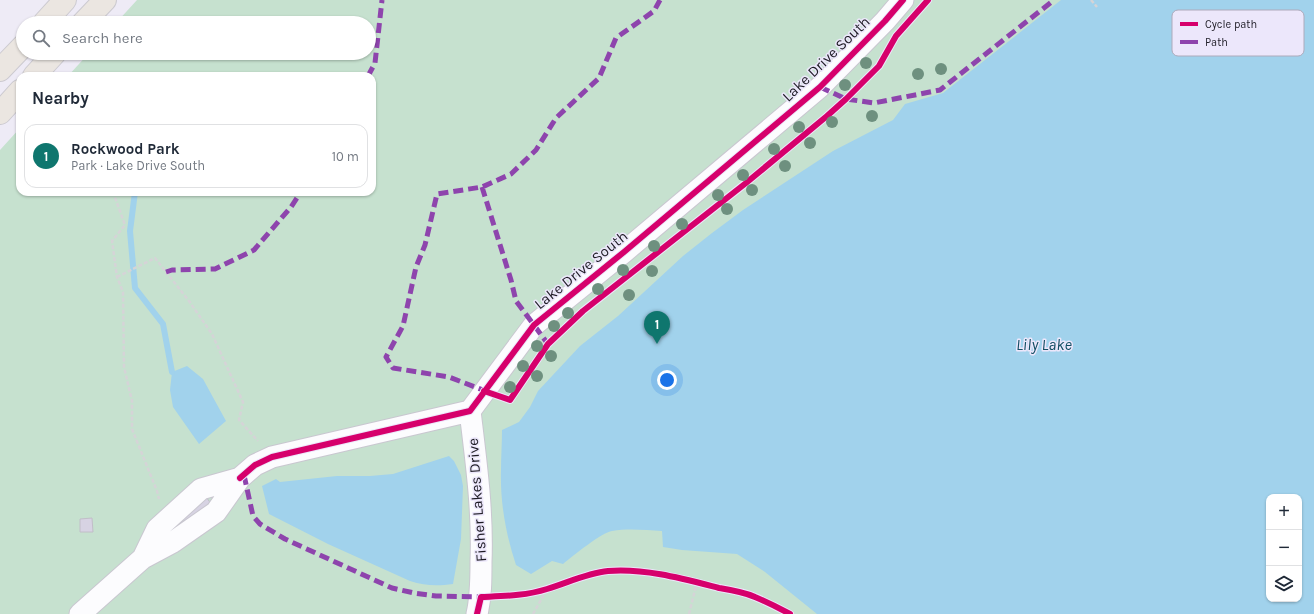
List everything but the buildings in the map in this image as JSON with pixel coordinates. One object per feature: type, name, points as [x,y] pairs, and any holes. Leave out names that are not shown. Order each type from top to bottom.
[{"type":"main road","points":[[50,16],[65,0]]},
{"type":"main road","points":[[90,16],[105,0]]},
{"type":"main road","points":[[0,70],[16,53]]},
{"type":"main road","points":[[38,72],[49,60]]},
{"type":"main road","points":[[0,113],[16,95]]},
{"type":"street","name":"Lake Drive South","points":[[470,410],[534,325],[624,252],[820,87],[885,21],[903,0]]},
{"type":"street","points":[[80,614],[142,558],[173,542],[216,512],[240,478],[256,465],[272,457],[470,410]]},
{"type":"street","name":"Fisher Lakes Drive","points":[[470,410],[478,478],[482,535],[481,597],[477,614]]},
{"type":"street","points":[[142,558],[157,529],[201,489],[240,478]]},
{"type":"path","points":[[1091,0],[1097,7]]},
{"type":"path","points":[[114,196],[125,225],[112,241],[117,277],[123,292],[124,367],[132,401],[132,429],[157,491],[163,523]]},
{"type":"path","points":[[117,277],[154,258],[189,301],[212,334],[243,402],[239,420],[272,457]]},
{"type":"path","points":[[689,614],[697,582]]},
{"type":"path","points":[[533,614],[547,589]]},
{"type":"green space","points":[[137,0],[1314,0],[1314,614],[0,614],[0,150],[16,132],[16,196],[376,196],[376,72],[72,72],[83,60],[376,60],[376,16],[122,16]]},
{"type":"water","name":"Lily Lake","points":[[1061,0],[1314,0],[1314,614],[817,614],[765,572],[737,554],[663,547],[662,531],[650,530],[624,530],[607,532],[563,564],[552,561],[531,574],[516,565],[509,542],[503,507],[501,482],[502,430],[519,422],[530,407],[538,391],[580,346],[618,316],[683,256],[712,233],[743,210],[833,151],[893,120],[905,104],[943,93]]},
{"type":"water","points":[[187,366],[203,379],[226,421],[199,444],[173,407],[170,390],[172,372]]},
{"type":"water","points":[[449,456],[454,461],[461,475],[463,486],[461,539],[453,584],[432,585],[410,581],[328,544],[269,514],[262,486],[276,479],[280,482],[337,476],[393,474]]},
{"type":"waterway","points":[[134,196],[130,231],[135,288],[163,324],[172,372]]},
{"type":"marked path","points":[[376,54],[382,0]]},
{"type":"marked path","points":[[488,392],[449,377],[393,368],[386,357],[403,326],[416,267],[425,245],[437,194],[482,187],[511,174],[536,150],[556,118],[599,78],[616,38],[654,11],[660,0]]},
{"type":"marked path","points":[[820,87],[846,99],[874,103],[940,90],[1054,0]]},
{"type":"marked path","points":[[370,72],[375,60]]},
{"type":"marked path","points":[[482,187],[511,280],[516,301],[548,344]]},
{"type":"marked path","points":[[166,272],[172,270],[215,269],[254,250],[291,207],[298,196]]},
{"type":"marked path","points":[[244,475],[253,516],[260,524],[285,539],[392,588],[436,596],[485,597]]},
{"type":"cycle path","points":[[240,478],[255,465],[272,457],[470,411],[534,325],[624,252],[820,87],[885,21],[903,0]]},
{"type":"cycle path","points":[[484,391],[510,400],[548,344],[583,311],[746,183],[846,99],[879,66],[896,36],[928,0]]},
{"type":"cycle path","points":[[477,614],[481,597],[530,593],[592,574],[622,570],[664,575],[742,592],[790,614]]},
{"type":"place","name":"Rockwood Park","points":[[657,344]]}]
